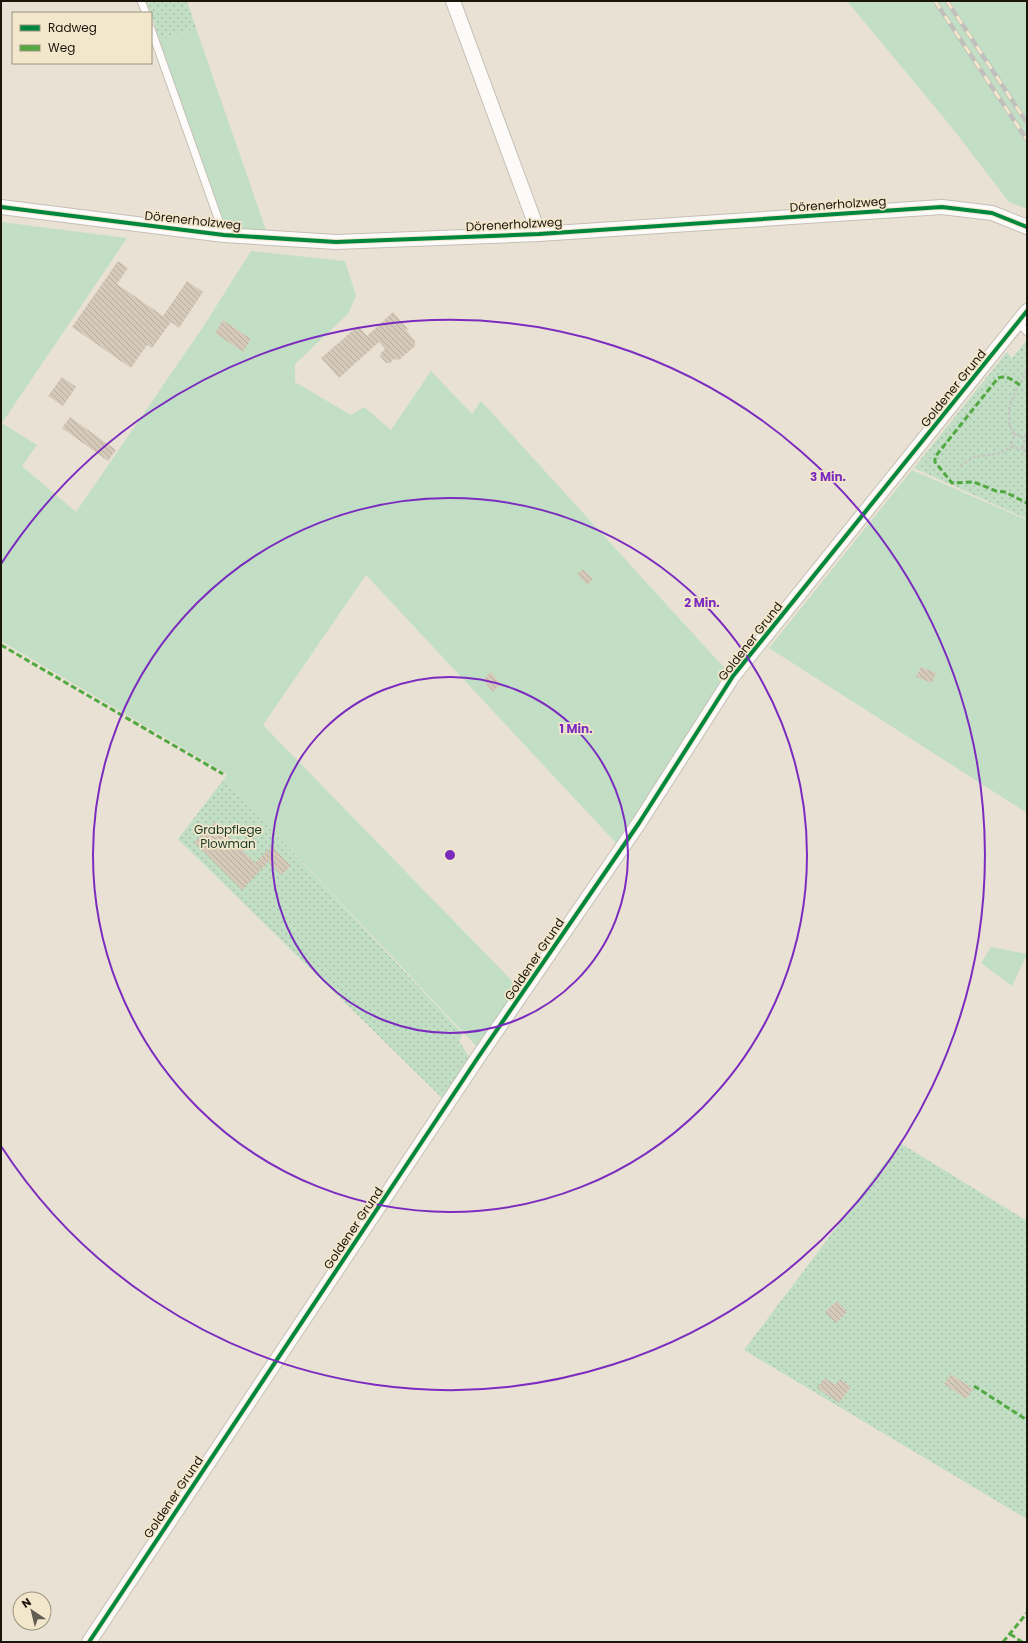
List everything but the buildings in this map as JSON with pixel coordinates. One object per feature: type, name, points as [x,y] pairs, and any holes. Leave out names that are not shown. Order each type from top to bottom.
[{"type":"street","points":[[453,1],[539,234]]},
{"type":"street","name":"Dörenerholzweg","points":[[1,207],[224,235],[336,242],[539,234],[942,207],[992,213],[1027,227]]},
{"type":"street","name":"Goldener Grund","points":[[89,1642],[479,1056],[639,822],[733,676],[1022,327],[1027,310]]},
{"type":"lane","points":[[141,1],[146,12]]},
{"type":"lane","points":[[152,32],[224,235]]},
{"type":"path","points":[[1027,370],[1012,400],[1007,416],[1009,427],[1014,434],[1025,437],[1023,449],[1027,455]]},
{"type":"path","points":[[1011,447],[1014,434]]},
{"type":"path","points":[[960,466],[974,457],[1001,453],[1011,447],[1023,449]]},
{"type":"green space","points":[[145,1],[187,1],[196,28],[159,40],[152,12],[150,12]]},
{"type":"green space","points":[[847,1],[1025,1],[1027,5],[1027,209],[1009,202],[953,129]]},
{"type":"green space","points":[[196,28],[267,233],[223,231],[159,40]]},
{"type":"green space","points":[[1,222],[127,238],[2,423],[37,445],[22,466],[76,512],[203,327],[251,251],[345,261],[356,296],[348,314],[295,364],[295,382],[351,415],[364,407],[391,430],[431,371],[472,414],[481,401],[729,673],[617,844],[366,575],[263,725],[519,988],[478,1048],[224,779],[227,774],[1,641]]},
{"type":"green space","points":[[1027,340],[1027,519],[914,468],[1007,352],[1012,358]]},
{"type":"green space","points":[[912,470],[1027,520],[1027,813],[769,648]]},
{"type":"green space","name":"Grabpflege Plowman","points":[[224,779],[463,1034],[459,1041],[471,1060],[444,1100],[178,839]]},
{"type":"green space","points":[[991,947],[1027,954],[1012,986],[981,963]]},
{"type":"green space","points":[[900,1143],[1027,1221],[1027,1519],[744,1350]]},
{"type":"railway","points":[[935,1],[1027,140]]},
{"type":"railway","points":[[947,1],[1027,123]]},
{"type":"marked path","points":[[1020,385],[1007,378],[998,378],[935,457],[935,462],[952,483],[974,482],[996,491],[1005,492],[1027,503]]},
{"type":"marked path","points":[[1,645],[223,774]]},
{"type":"marked path","points":[[974,1386],[1027,1420]]},
{"type":"marked path","points":[[1003,1642],[1027,1613]]},
{"type":"marked path","points":[[1010,1634],[1022,1642]]},
{"type":"cycle path","points":[[1,207],[224,235],[336,242],[539,234],[942,207],[992,213],[1027,227]]},
{"type":"cycle path","points":[[89,1642],[479,1056],[639,823],[733,676],[1027,311]]}]
